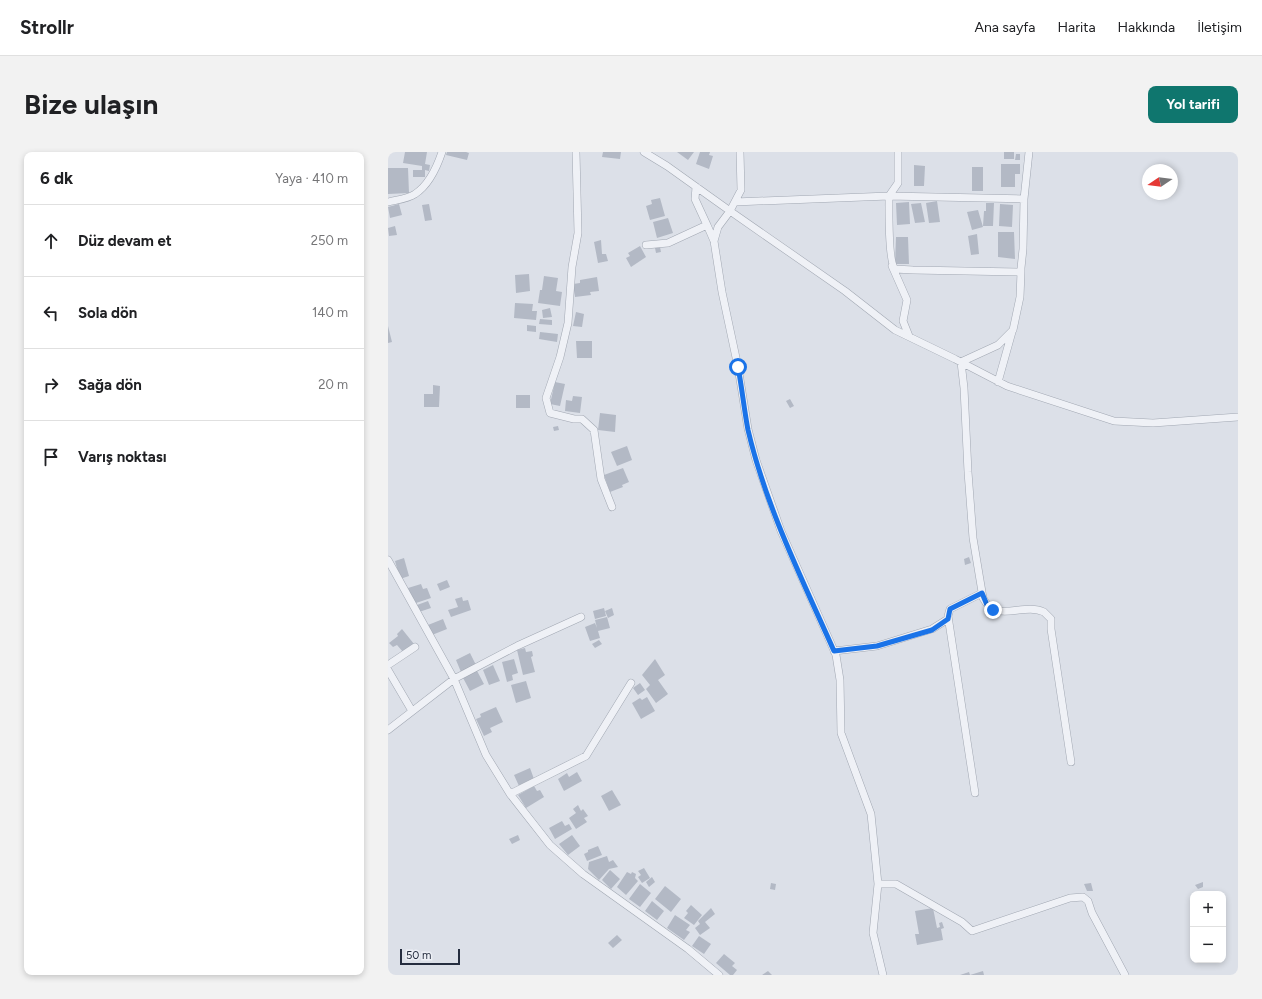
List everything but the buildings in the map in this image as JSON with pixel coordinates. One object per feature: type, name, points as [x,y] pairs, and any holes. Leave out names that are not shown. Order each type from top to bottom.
[{"type":"street","points":[[388,202],[415,195],[429,181],[439,163],[442,152]]},
{"type":"street","points":[[576,152],[578,233],[572,267],[568,323],[560,357],[546,398],[550,413],[574,419],[582,419],[594,430],[601,480],[612,507]]},
{"type":"street","points":[[644,152],[667,166],[845,291],[895,330],[998,382],[1114,421],[1153,423],[1238,416]]},
{"type":"street","points":[[714,241],[718,227],[730,211],[741,190],[740,152]]},
{"type":"street","points":[[898,152],[898,184],[889,196],[892,266],[908,300],[903,321],[909,336]]},
{"type":"street","points":[[998,382],[1013,330],[1020,297],[1024,199],[1029,152]]},
{"type":"street","points":[[696,187],[695,199],[714,241],[722,292],[738,367],[748,429],[756,460],[781,531],[834,651],[840,680],[842,734],[871,814],[878,884],[873,933],[883,975]]},
{"type":"street","points":[[735,202],[889,196],[1024,199]]},
{"type":"street","points":[[646,245],[668,243],[707,225]]},
{"type":"street","points":[[892,266],[895,269],[914,270],[1022,272]]},
{"type":"street","points":[[961,362],[998,344],[1013,330]]},
{"type":"street","points":[[961,362],[964,388],[973,538],[982,593],[987,605],[993,610],[1005,611],[1033,609],[1045,612],[1051,619],[1051,629],[1071,762]]},
{"type":"street","points":[[388,560],[454,679],[486,755],[510,794],[550,845],[583,874],[688,949],[719,975]]},
{"type":"street","points":[[975,793],[948,619],[950,609],[982,593]]},
{"type":"street","points":[[388,730],[454,679],[518,646],[581,617]]},
{"type":"street","points":[[834,651],[877,646],[932,630],[948,619]]},
{"type":"street","points":[[388,665],[415,647]]},
{"type":"street","points":[[388,670],[412,711]]},
{"type":"street","points":[[510,794],[586,756],[631,683]]},
{"type":"street","points":[[878,884],[896,884],[962,922],[972,931],[1070,898],[1083,897],[1088,901],[1092,913],[1125,975]]},
{"type":"route","points":[[738,367],[748,429],[756,460],[781,531],[834,651],[877,646],[932,630],[948,619],[950,609],[982,593],[987,605],[993,610]]}]
